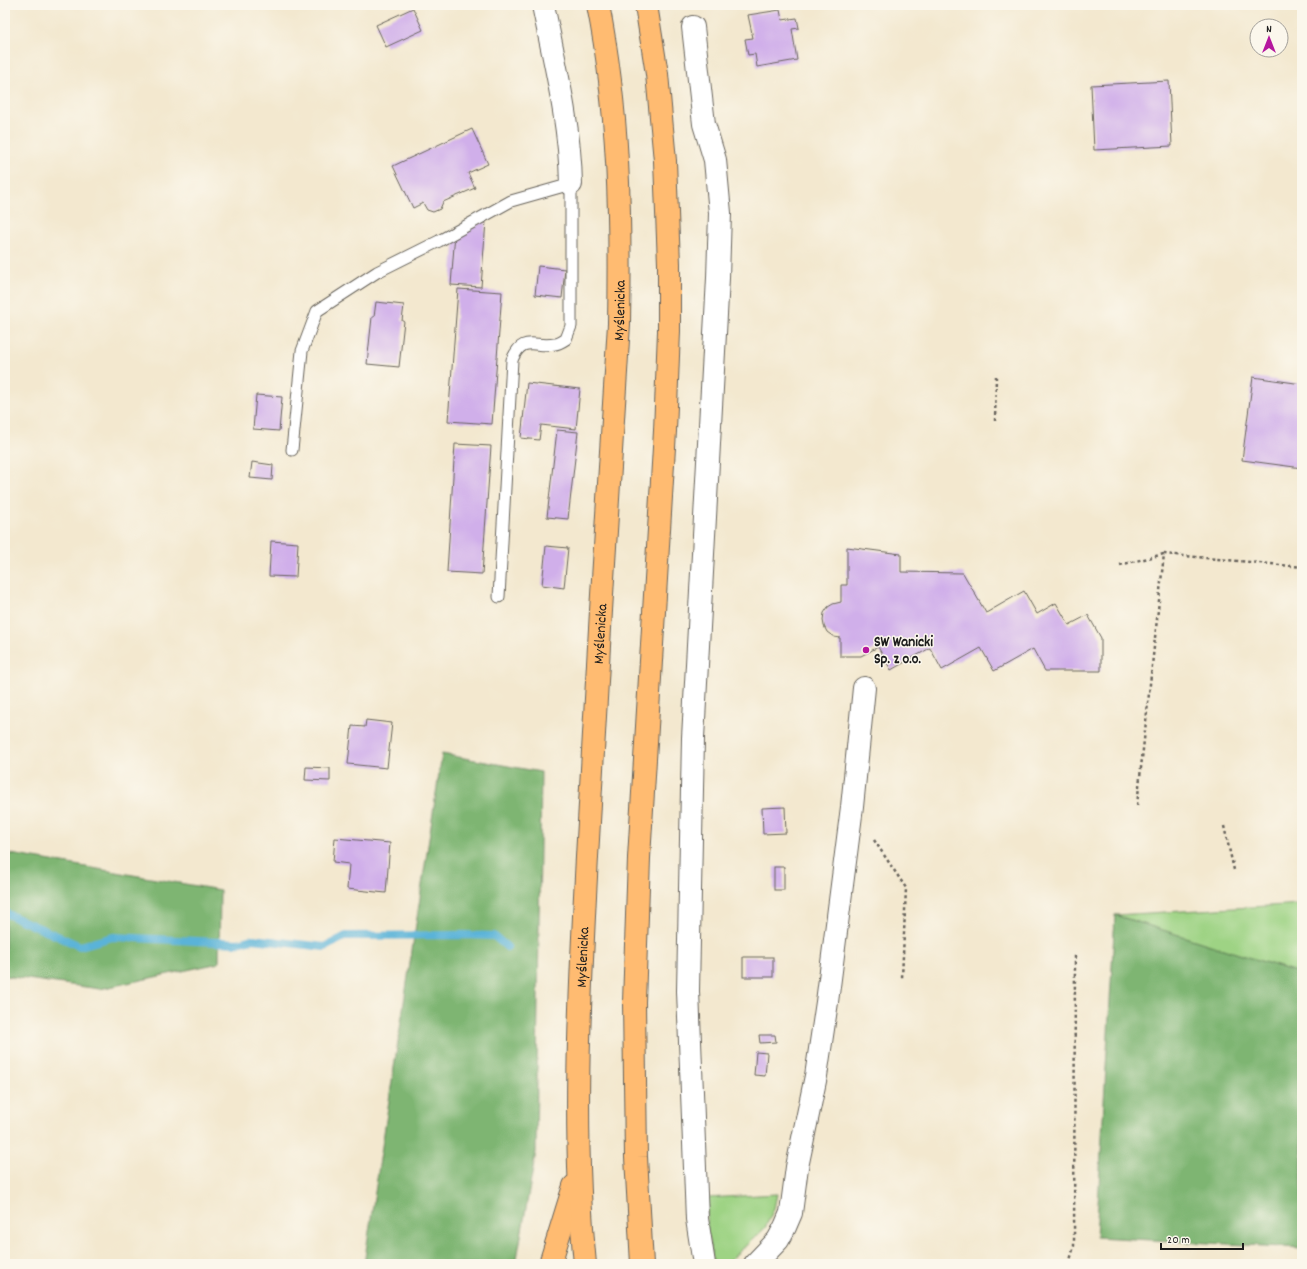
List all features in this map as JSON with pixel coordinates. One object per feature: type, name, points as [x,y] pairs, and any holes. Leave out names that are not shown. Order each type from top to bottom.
[{"type":"highway","name":"Myślenicka","points":[[585,1264],[578,1173],[580,999],[589,814],[619,324],[621,251],[617,145],[598,5]]},
{"type":"highway","points":[[642,1264],[636,1164],[634,994],[639,858],[665,431],[669,332],[669,250],[665,161],[657,74],[646,5]]},
{"type":"highway","points":[[550,1264],[578,1173]]},
{"type":"street","points":[[543,5],[561,89],[571,162],[571,184]]},
{"type":"street","points":[[693,27],[704,124],[715,160],[720,213],[693,738],[688,991],[697,1219],[704,1264]]},
{"type":"street","points":[[755,1264],[778,1240],[785,1228],[790,1213],[797,1167],[816,1076],[852,807],[864,688]]},
{"type":"lane","points":[[292,450],[302,351],[317,311],[377,272],[439,241],[511,201],[571,184],[571,326],[566,339],[555,344],[527,343],[517,350],[512,360],[499,597]]},
{"type":"path","points":[[995,421],[996,376]]},
{"type":"path","points":[[1137,805],[1164,554]]},
{"type":"path","points":[[1120,565],[1164,554],[1302,567]]},
{"type":"path","points":[[852,807],[906,888],[902,978]]},
{"type":"path","points":[[1224,826],[1234,870]]},
{"type":"path","points":[[1069,1264],[1074,1246],[1075,955]]},
{"type":"green space","points":[[442,754],[541,772],[536,1152],[516,1264],[364,1264]]},
{"type":"green space","points":[[5,853],[220,890],[219,963],[100,989],[5,976]]},
{"type":"green space","points":[[1302,904],[1302,974],[1115,915]]},
{"type":"green space","points":[[1115,915],[1302,974],[1302,1248],[1096,1237]]},
{"type":"green space","points":[[777,1194],[774,1209],[765,1228],[726,1264],[714,1264],[707,1233],[707,1198]]},
{"type":"building","points":[[413,8],[423,30],[386,47],[376,25]]},
{"type":"building","points":[[780,10],[782,20],[797,18],[799,28],[792,29],[797,60],[757,67],[755,54],[748,55],[745,39],[753,38],[748,15]]},
{"type":"building","points":[[1169,81],[1172,146],[1094,150],[1091,85]]},
{"type":"building","points":[[472,129],[488,164],[468,173],[475,188],[443,202],[440,209],[433,212],[427,210],[423,203],[413,208],[393,166]]},
{"type":"building","points":[[486,221],[481,287],[451,285],[455,233]]},
{"type":"building","points":[[538,266],[565,269],[562,298],[535,295]]},
{"type":"building","points":[[458,289],[502,292],[492,424],[448,421]]},
{"type":"building","points":[[376,302],[404,305],[402,321],[404,321],[399,367],[367,364],[372,317],[374,317]]},
{"type":"building","points":[[1253,377],[1302,384],[1302,468],[1242,460]]},
{"type":"building","points":[[527,383],[580,389],[576,429],[541,425],[539,440],[521,438]]},
{"type":"building","points":[[256,395],[282,397],[279,431],[253,429]]},
{"type":"building","points":[[557,430],[578,432],[568,519],[547,517]]},
{"type":"building","points":[[455,444],[491,446],[482,574],[447,572]]},
{"type":"building","points":[[252,462],[273,465],[272,480],[250,478]]},
{"type":"building","points":[[271,541],[298,543],[296,577],[269,576]]},
{"type":"building","points":[[546,546],[568,548],[564,588],[542,585]]},
{"type":"building","points":[[847,547],[901,554],[901,572],[963,573],[986,613],[1024,591],[1037,614],[1056,603],[1069,625],[1088,615],[1101,638],[1101,671],[1045,671],[1033,649],[994,671],[981,648],[942,670],[930,648],[891,670],[878,647],[861,656],[840,656],[840,638],[834,637],[827,632],[823,620],[824,613],[828,607],[841,602],[841,585],[847,585]]},
{"type":"building","points":[[366,720],[392,723],[387,768],[348,764],[352,726],[365,727]]},
{"type":"building","points":[[306,767],[330,768],[330,781],[305,780]]},
{"type":"building","points":[[785,807],[786,833],[763,834],[762,808]]},
{"type":"building","points":[[335,838],[390,843],[386,893],[347,889],[349,864],[333,862]]},
{"type":"building","points":[[774,867],[784,867],[784,890],[774,890]]},
{"type":"building","points":[[743,957],[773,957],[773,977],[743,977]]},
{"type":"building","points":[[759,1035],[775,1035],[776,1042],[760,1043]]},
{"type":"building","points":[[756,1052],[767,1053],[765,1076],[754,1075]]},
{"type":"waterway","points":[[5,913],[80,946],[113,937],[238,943],[252,939],[325,947],[346,936],[462,935],[494,936],[507,947]]},
{"type":"place","name":"SW Wanicki Sp. z o.o.","points":[[866,650]]}]
